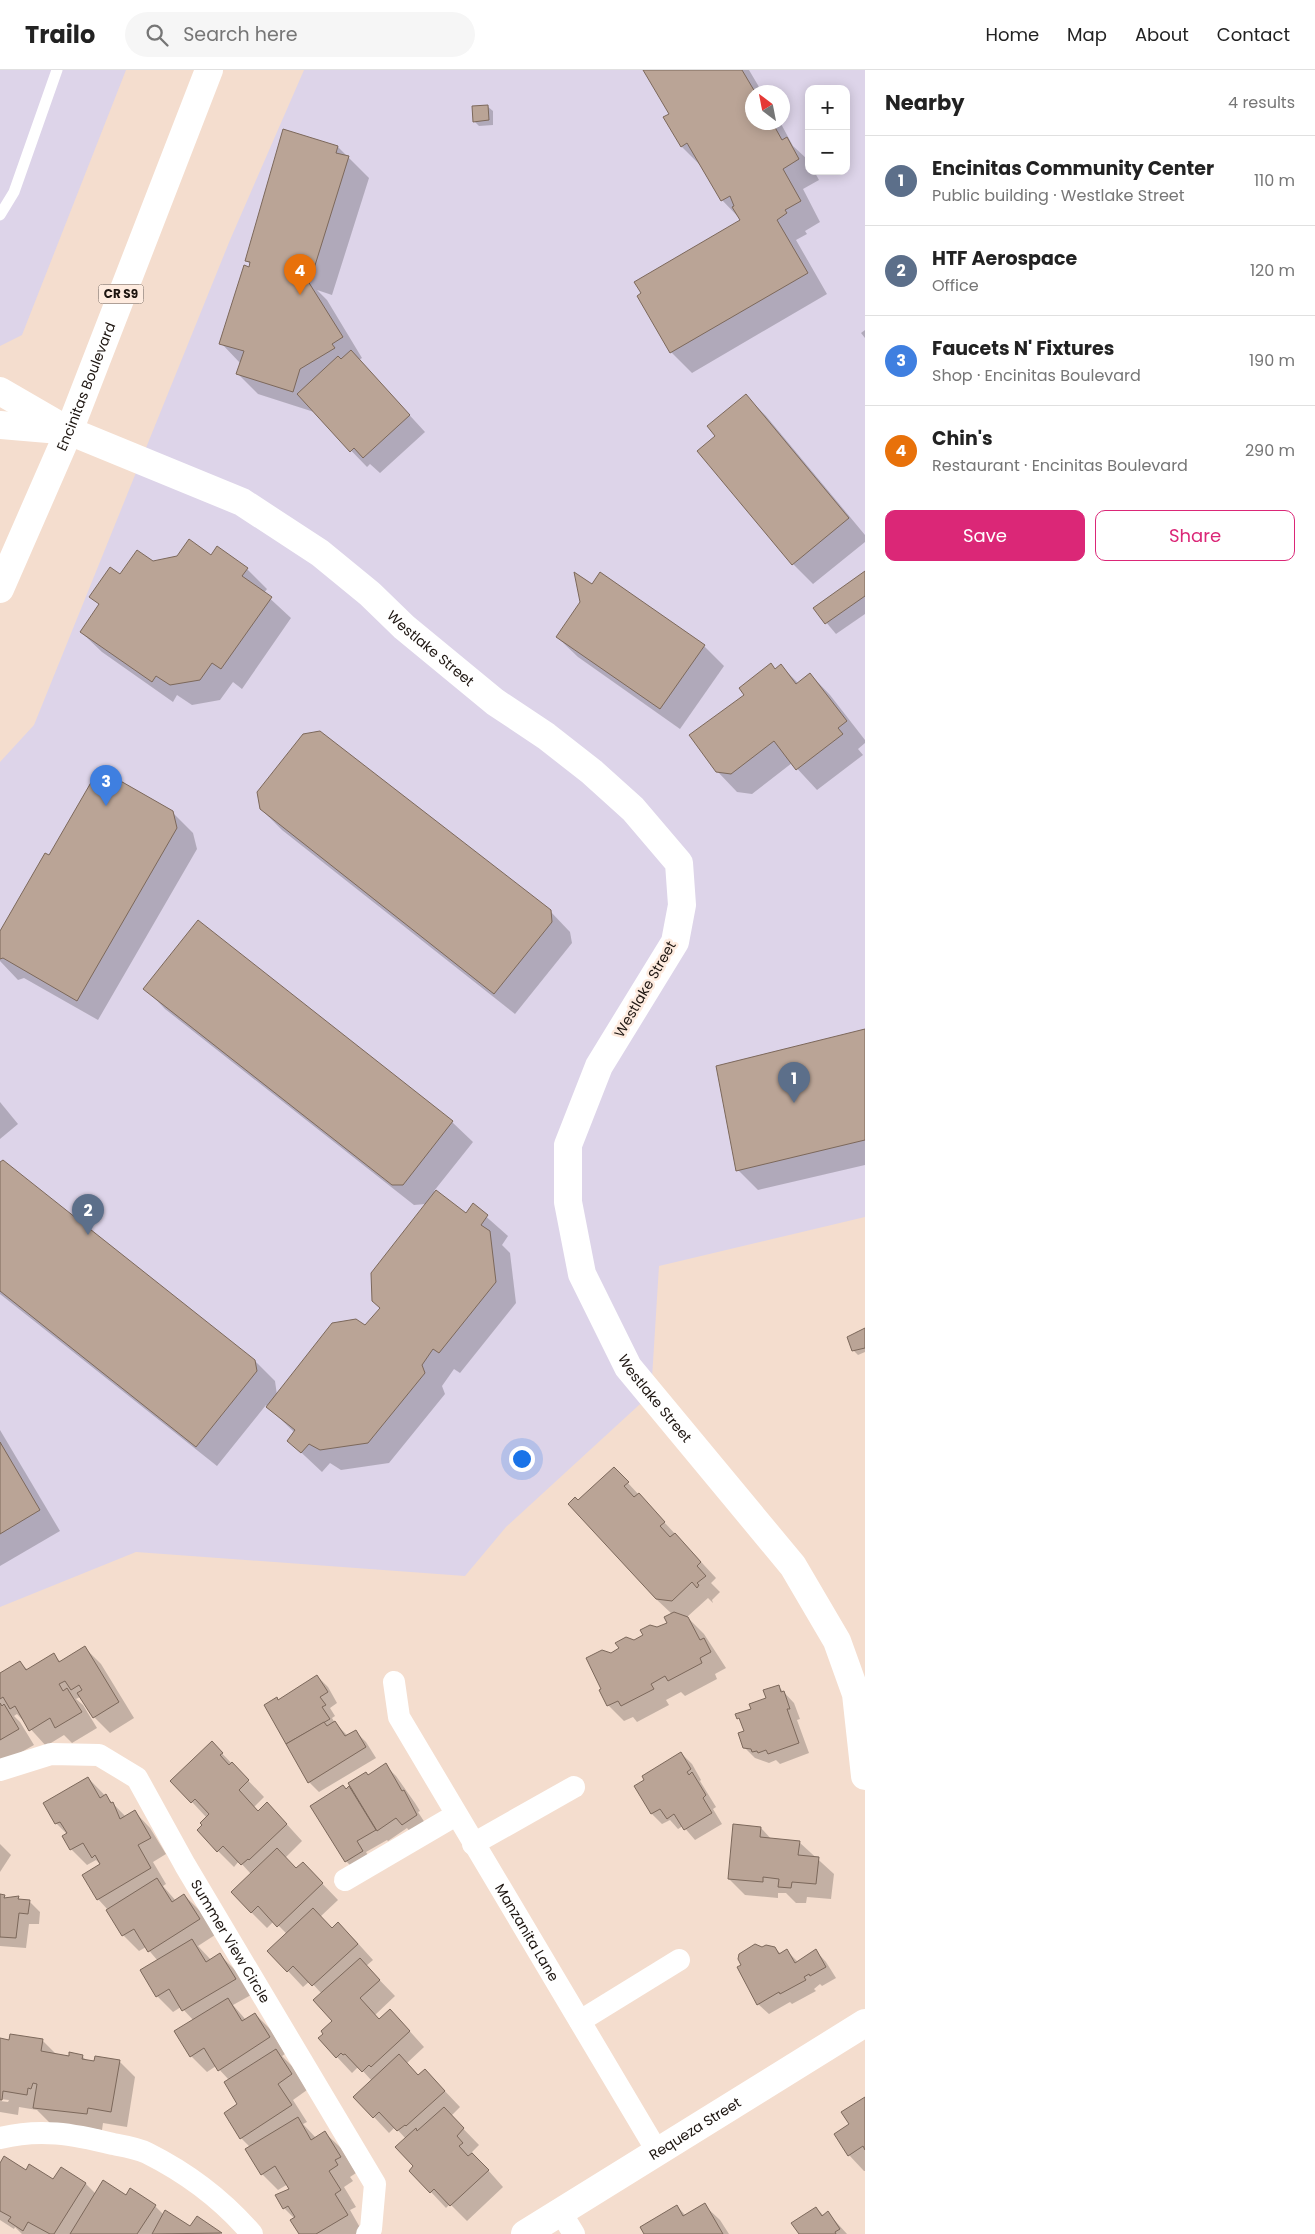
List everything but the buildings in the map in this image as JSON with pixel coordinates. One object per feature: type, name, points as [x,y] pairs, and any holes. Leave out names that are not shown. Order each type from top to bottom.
[{"type":"street","name":"Encinitas Boulevard","points":[[0,589],[68,431],[209,70]]},
{"type":"street","points":[[0,391],[68,431]]},
{"type":"street","points":[[0,425],[68,431]]},
{"type":"street","name":"Westlake Street","points":[[68,431],[242,502],[320,553],[370,594],[404,627],[495,702],[546,736],[592,772],[632,809],[679,863],[682,905],[675,942],[600,1066],[568,1145],[568,1202],[582,1274],[628,1367],[793,1566],[837,1641],[856,1694],[865,1776]]},
{"type":"street","name":"Manzanita Lane","points":[[394,1682],[399,1716],[657,2151]]},
{"type":"street","name":"Summer View Circle","points":[[0,1770],[51,1754],[99,1755],[137,1778],[185,1865],[375,2184],[370,2229],[367,2234]]},
{"type":"street","points":[[474,1844],[574,1786]]},
{"type":"street","points":[[345,1880],[456,1815]]},
{"type":"street","points":[[580,2021],[679,1960]]},
{"type":"street","name":"Requeza Street","points":[[525,2234],[865,2023]]},
{"type":"street","points":[[0,2138],[24,2132],[72,2134],[144,2151],[191,2178],[234,2212],[252,2234]]},
{"type":"street","points":[[560,2211],[574,2234]]},
{"type":"lane","points":[[0,215],[14,192],[57,70]]},
{"type":"shaded area","points":[[0,70],[126,70],[22,335],[0,346]]},
{"type":"shaded area","points":[[304,70],[865,70],[865,1217],[659,1266],[651,1394],[506,1527],[465,1576],[136,1552],[0,1607],[0,762],[34,725],[230,240]]},
{"type":"place","name":"Chin's","points":[[300,295]]},
{"type":"place","name":"Faucets N' Fixtures","points":[[106,806]]},
{"type":"place","name":"Encinitas Community Center","points":[[794,1103]]},
{"type":"place","name":"HTF Aerospace","points":[[88,1235]]}]
